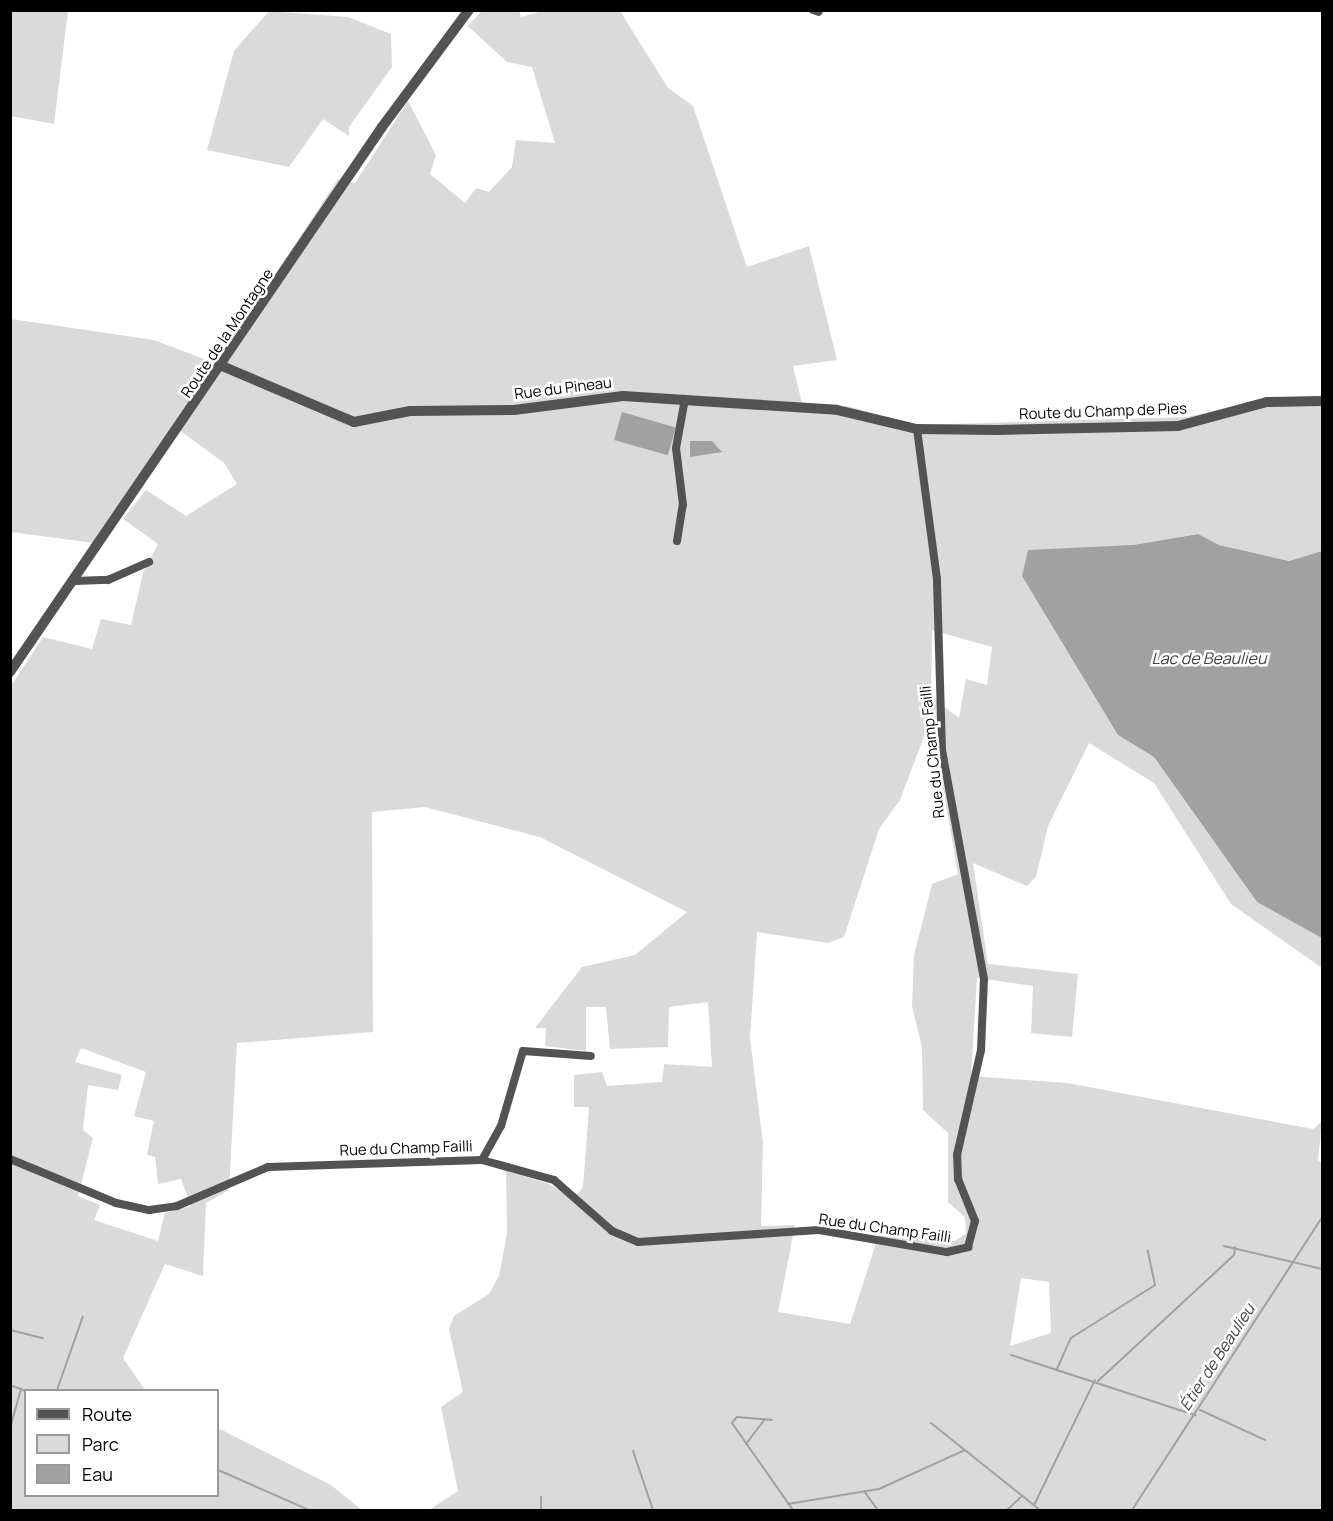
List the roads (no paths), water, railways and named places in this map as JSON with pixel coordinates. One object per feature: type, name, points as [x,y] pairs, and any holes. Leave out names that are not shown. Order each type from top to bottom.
[{"type":"street","name":"Route de la Montagne","points":[[10,672],[222,366],[382,127],[469,10]]},
{"type":"street","name":"Rue du Pineau","points":[[222,366],[354,422],[410,411],[514,410],[623,396],[837,410],[917,429]]},
{"type":"street","points":[[677,541],[683,506],[676,448],[685,399]]},
{"type":"street","name":"Route du Champ de Pies","points":[[917,429],[1178,426],[1267,402],[1323,401]]},
{"type":"street","name":"Rue du Champ Failli","points":[[10,1159],[116,1203],[149,1210],[177,1206],[268,1167],[482,1160],[554,1180],[612,1232],[638,1242],[819,1230],[947,1252],[968,1247],[975,1221],[958,1179],[957,1155],[981,1050],[984,979],[942,750],[937,579],[917,429]]},
{"type":"street","points":[[75,581],[108,580],[149,562]]},
{"type":"street","points":[[482,1160],[501,1126],[523,1052],[591,1056]]},
{"type":"water","points":[[622,412],[676,427],[668,455],[614,440]]},
{"type":"water","points":[[690,441],[712,441],[722,452],[690,457]]},
{"type":"water","name":"Lac de Beaulieu","points":[[1198,534],[1219,545],[1289,561],[1322,551],[1322,938],[1257,902],[1154,757],[1118,735],[1022,576],[1028,550],[1133,545]]},
{"type":"waterway","name":"Étier de Beaulieu","points":[[1132,1510],[1322,1217]]},
{"type":"waterway","points":[[1224,1246],[1322,1269]]},
{"type":"waterway","points":[[1098,1381],[1234,1255],[1235,1247]]},
{"type":"waterway","points":[[1057,1369],[1071,1338],[1155,1285],[1148,1251]]},
{"type":"waterway","points":[[57,1389],[83,1316]]},
{"type":"waterway","points":[[10,1330],[43,1338]]},
{"type":"waterway","points":[[1011,1355],[1195,1415]]},
{"type":"waterway","points":[[1034,1505],[1095,1380]]},
{"type":"waterway","points":[[10,1385],[24,1390]]},
{"type":"waterway","points":[[10,1428],[21,1389]]},
{"type":"waterway","points":[[1200,1410],[1265,1440]]},
{"type":"waterway","points":[[772,1420],[737,1417],[732,1423],[793,1510]]},
{"type":"waterway","points":[[746,1444],[764,1420]]},
{"type":"waterway","points":[[931,1423],[1040,1510]]},
{"type":"waterway","points":[[788,1504],[879,1489],[965,1450]]},
{"type":"waterway","points":[[633,1451],[653,1510]]},
{"type":"waterway","points":[[219,1470],[309,1510]]},
{"type":"waterway","points":[[864,1491],[878,1510]]},
{"type":"waterway","points":[[1007,1510],[1022,1496]]},
{"type":"waterway","points":[[541,1497],[541,1510]]}]
